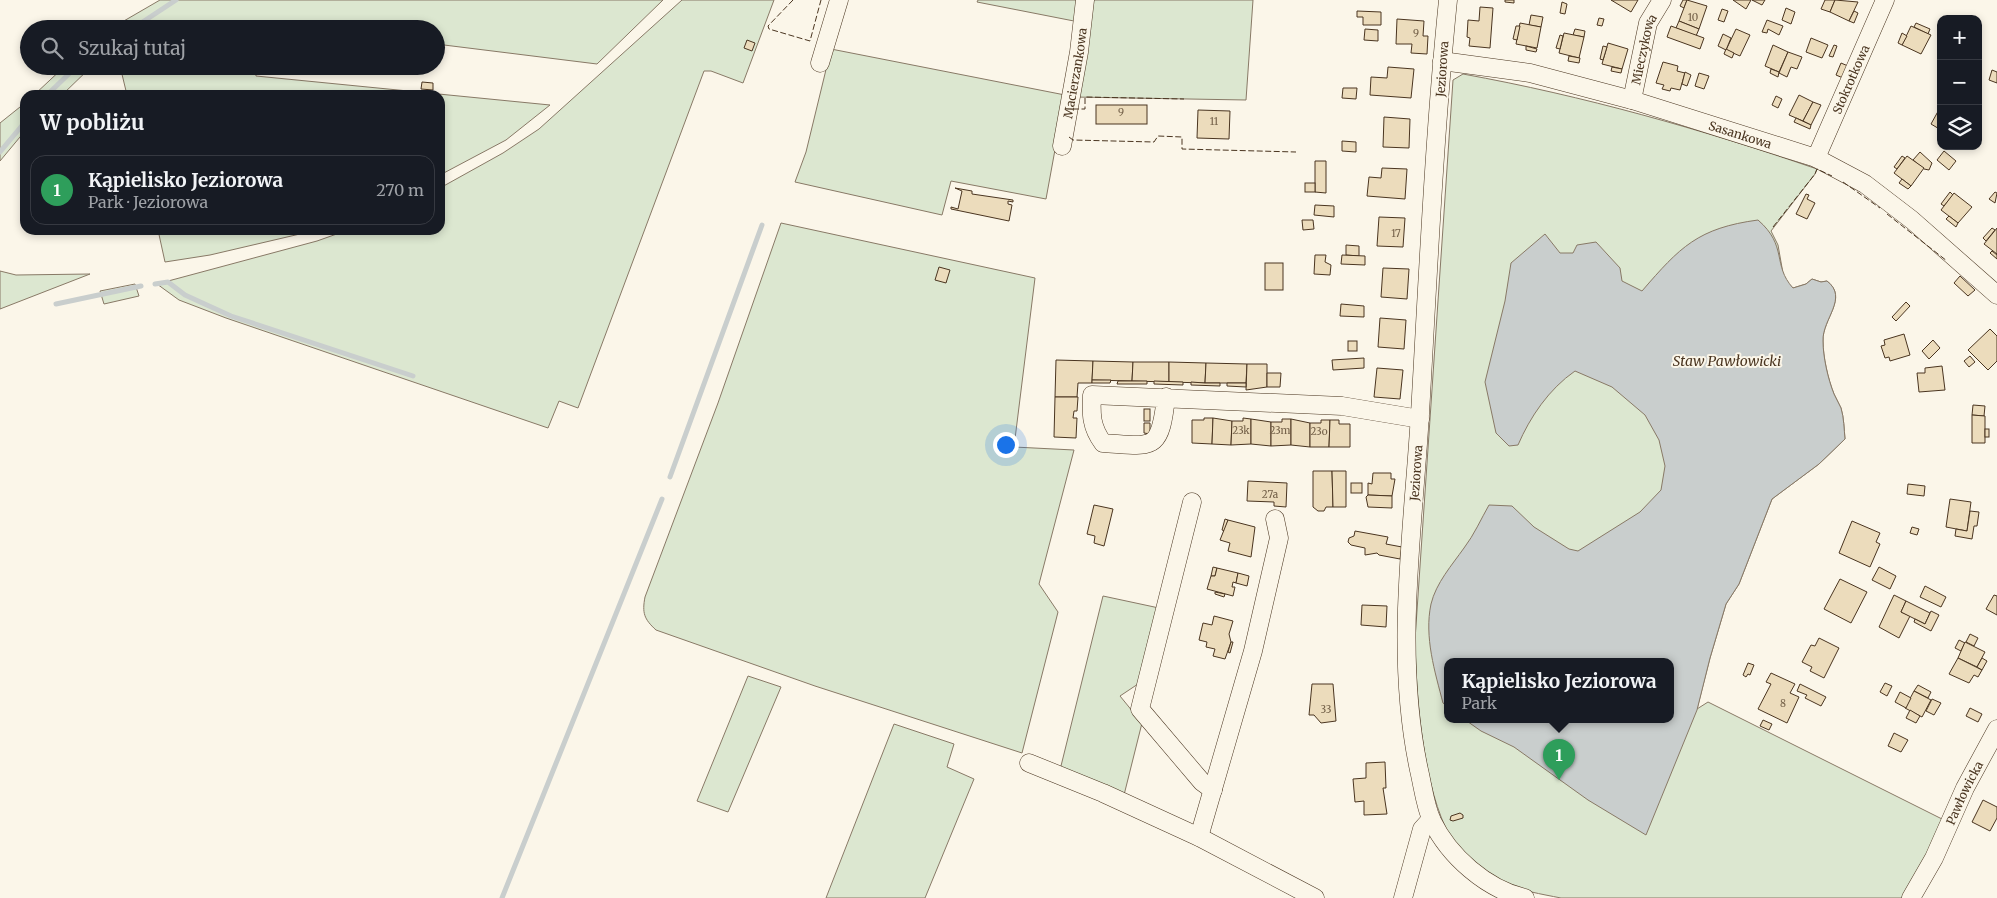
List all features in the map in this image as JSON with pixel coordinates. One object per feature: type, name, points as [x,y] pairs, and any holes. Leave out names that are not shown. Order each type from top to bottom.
[{"type":"street","points":[[820,63],[839,0]]},
{"type":"street","name":"Macierzankowa","points":[[1062,146],[1079,52],[1085,0]]},
{"type":"street","name":"Jeziorowa","points":[[1448,0],[1442,61],[1409,584],[1406,673],[1416,754],[1431,819],[1443,841],[1477,874],[1492,884],[1525,898]]},
{"type":"street","name":"Mieczykowa","points":[[1632,100],[1648,23],[1662,0]]},
{"type":"street","name":"Stokrotkowa","points":[[1816,158],[1885,0]]},
{"type":"street","name":"Sasankowa","points":[[1442,61],[1530,73],[1632,100],[1816,158],[1873,190],[1920,226],[1997,294]]},
{"type":"street","points":[[1166,398],[1163,426],[1157,439],[1148,445],[1103,443],[1094,430],[1091,415],[1092,395],[1166,398],[1342,406],[1420,418]]},
{"type":"street","points":[[1192,502],[1140,709],[1202,782],[1213,790]]},
{"type":"street","points":[[1199,837],[1254,650],[1280,538],[1275,520]]},
{"type":"street","name":"Pawłowicka","points":[[1911,898],[1934,858],[1965,788],[1997,729]]},
{"type":"street","points":[[1029,763],[1103,793],[1199,837],[1315,898]]},
{"type":"street","points":[[1403,898],[1422,829],[1431,819]]},
{"type":"green space","points":[[160,0],[663,0],[597,64],[445,45],[445,20],[126,20]]},
{"type":"green space","points":[[682,0],[774,0],[743,83],[711,71],[704,71],[578,408],[559,401],[548,428],[226,318],[179,300],[157,284],[334,235],[445,235],[445,185],[503,153],[539,129]]},
{"type":"green space","points":[[978,0],[1082,0],[1079,22],[977,2]]},
{"type":"green space","points":[[1088,0],[1253,0],[1246,100],[1074,97]]},
{"type":"green space","points":[[831,49],[1065,95],[1046,199],[951,181],[942,215],[795,182],[806,152]]},
{"type":"green space","points":[[1463,74],[1598,103],[1730,140],[1817,169],[1771,231],[1778,245],[1784,279],[1793,288],[1806,284],[1812,279],[1821,282],[1827,281],[1836,294],[1833,309],[1824,333],[1823,347],[1830,382],[1842,412],[1845,439],[1819,464],[1772,499],[1739,584],[1726,604],[1697,709],[1708,702],[1944,820],[1924,865],[1903,898],[1561,898],[1524,890],[1502,882],[1474,863],[1461,851],[1451,838],[1441,818],[1434,795],[1423,742],[1419,714],[1415,640],[1453,80]]},
{"type":"green space","points":[[55,75],[83,75],[67,90],[39,90]]},
{"type":"green space","points":[[122,75],[256,75],[398,90],[126,90]]},
{"type":"green space","points":[[445,95],[550,105],[506,140],[445,172]]},
{"type":"green space","points":[[20,107],[20,137],[0,161],[0,123]]},
{"type":"green space","points":[[781,223],[1035,278],[1014,447],[1074,450],[1039,584],[1058,612],[1022,753],[815,686],[656,630],[646,619],[644,612],[645,597],[718,403]]},
{"type":"green space","points":[[159,235],[296,235],[210,255],[165,262]]},
{"type":"green space","points":[[0,271],[16,275],[90,274],[0,309]]},
{"type":"green space","points":[[135,284],[139,296],[104,304],[100,291]]},
{"type":"green space","points":[[1103,596],[1159,608],[1141,682],[1120,696],[1142,723],[1123,799],[1060,770]]},
{"type":"green space","points":[[748,676],[781,687],[728,812],[697,801]]},
{"type":"green space","points":[[894,724],[954,744],[947,767],[974,779],[925,898],[826,898]]},
{"type":"water","name":"Staw Pawłowicki","points":[[1758,220],[1767,229],[1777,247],[1783,271],[1793,288],[1806,284],[1812,279],[1821,282],[1827,281],[1833,288],[1836,294],[1835,302],[1826,325],[1823,347],[1830,382],[1842,412],[1845,439],[1819,464],[1772,499],[1739,584],[1726,604],[1697,710],[1646,835],[1588,800],[1514,747],[1481,731],[1470,723],[1674,723],[1674,658],[1444,658],[1444,704],[1431,654],[1429,616],[1433,596],[1440,582],[1471,538],[1489,505],[1512,506],[1534,527],[1569,549],[1578,551],[1640,512],[1661,490],[1665,466],[1659,440],[1645,415],[1612,387],[1575,371],[1557,386],[1541,404],[1528,424],[1518,445],[1509,446],[1496,433],[1485,382],[1505,301],[1511,263],[1545,234],[1560,253],[1573,253],[1577,245],[1596,242],[1620,268],[1622,281],[1642,291],[1668,262],[1692,242],[1720,228]]},
{"type":"building","points":[[1505,0],[1514,0],[1514,3],[1505,2]]},
{"type":"building","points":[[1611,0],[1638,0],[1631,12]]},
{"type":"building","points":[[1683,0],[1687,0],[1684,8],[1680,6]]},
{"type":"building","points":[[1687,0],[1707,6],[1699,29],[1679,21]]},
{"type":"building","points":[[1733,0],[1751,0],[1746,9]]},
{"type":"building","points":[[1752,0],[1765,0],[1762,5]]},
{"type":"building","points":[[1825,0],[1835,0],[1830,12],[1821,9]]},
{"type":"building","points":[[1835,0],[1858,2],[1849,21],[1830,12]]},
{"type":"building","points":[[1562,2],[1567,4],[1565,14],[1560,13]]},
{"type":"building","points":[[1480,7],[1493,8],[1490,48],[1469,46],[1470,38],[1467,37],[1468,20],[1479,21]]},
{"type":"building","points":[[1786,8],[1795,12],[1791,24],[1782,20]]},
{"type":"building","points":[[1722,9],[1728,11],[1724,22],[1718,20]]},
{"type":"building","points":[[1357,11],[1381,12],[1381,25],[1363,25],[1363,17],[1357,17]]},
{"type":"building","points":[[1854,11],[1858,13],[1854,23],[1849,21]]},
{"type":"building","points":[[1531,15],[1543,17],[1541,27],[1529,25]]},
{"type":"building","points":[[1599,18],[1604,19],[1602,26],[1597,25]]},
{"type":"building","points":[[1397,19],[1424,21],[1423,36],[1428,36],[1427,54],[1411,53],[1412,44],[1396,44]]},
{"type":"building","points":[[1767,20],[1783,26],[1779,35],[1768,29],[1767,33],[1762,32]]},
{"type":"building","points":[[1679,21],[1699,29],[1696,36],[1676,28]]},
{"type":"building","points":[[1520,23],[1541,27],[1537,48],[1516,44]]},
{"type":"building","points":[[1916,23],[1930,29],[1928,34],[1914,27]]},
{"type":"building","points":[[1516,26],[1520,26],[1517,40],[1513,39]]},
{"type":"building","points":[[1671,26],[1704,38],[1700,49],[1667,37]]},
{"type":"building","points":[[1911,26],[1931,35],[1921,54],[1902,45]]},
{"type":"building","points":[[1365,29],[1378,30],[1378,41],[1364,40]]},
{"type":"building","points":[[1575,29],[1585,31],[1584,37],[1573,35]]},
{"type":"building","points":[[1736,29],[1750,35],[1740,56],[1726,50]]},
{"type":"building","points":[[1564,33],[1584,37],[1579,58],[1559,53]]},
{"type":"building","points":[[1902,33],[1907,36],[1902,45],[1898,43]]},
{"type":"building","points":[[1723,34],[1731,38],[1726,50],[1718,46]]},
{"type":"building","points":[[1560,35],[1563,36],[1560,49],[1556,48]]},
{"type":"building","points":[[1811,38],[1828,45],[1822,58],[1806,52]]},
{"type":"building","points":[[747,40],[755,43],[752,51],[744,48]]},
{"type":"building","points":[[1608,43],[1628,49],[1622,69],[1602,64]]},
{"type":"building","points":[[1773,45],[1788,52],[1779,72],[1765,66]]},
{"type":"building","points":[[1834,45],[1837,46],[1833,57],[1829,56]]},
{"type":"building","points":[[1526,46],[1537,49],[1536,52],[1526,50]]},
{"type":"building","points":[[1603,46],[1607,47],[1603,60],[1600,59]]},
{"type":"building","points":[[1726,49],[1734,53],[1732,58],[1724,54]]},
{"type":"building","points":[[1788,52],[1802,57],[1797,69],[1791,67],[1787,77],[1779,73]]},
{"type":"building","points":[[1569,56],[1580,58],[1579,63],[1568,61]]},
{"type":"building","points":[[1663,62],[1678,66],[1677,71],[1685,73],[1680,90],[1671,88],[1670,91],[1662,89],[1664,85],[1656,83]]},
{"type":"building","points":[[1841,63],[1848,66],[1843,78],[1836,75]]},
{"type":"building","points":[[1388,67],[1414,69],[1411,98],[1370,95],[1371,77],[1387,78]]},
{"type":"building","points":[[1612,67],[1622,69],[1621,73],[1611,71]]},
{"type":"building","points":[[1771,69],[1779,72],[1778,77],[1770,73]]},
{"type":"building","points":[[1992,70],[1997,72],[1997,83],[1989,80]]},
{"type":"building","points":[[1685,72],[1691,75],[1687,86],[1682,84]]},
{"type":"building","points":[[1699,73],[1709,76],[1704,89],[1695,86]]},
{"type":"building","points":[[422,82],[433,83],[433,90],[421,89]]},
{"type":"building","points":[[1343,88],[1357,88],[1356,99],[1342,98]]},
{"type":"building","points":[[1799,95],[1813,102],[1803,121],[1789,115]]},
{"type":"building","points":[[1776,96],[1782,99],[1778,108],[1772,105]]},
{"type":"building","points":[[1813,102],[1821,105],[1811,125],[1803,121]]},
{"type":"building","points":[[1096,105],[1147,105],[1147,124],[1096,124]]},
{"type":"building","points":[[1198,110],[1230,111],[1229,139],[1197,138]]},
{"type":"building","points":[[1937,113],[1937,128],[1931,124]]},
{"type":"building","points":[[1384,117],[1410,119],[1409,148],[1383,147]]},
{"type":"building","points":[[1796,118],[1811,125],[1810,129],[1794,122]]},
{"type":"building","points":[[1342,141],[1356,142],[1356,152],[1342,151]]},
{"type":"building","points":[[1944,151],[1956,161],[1949,170],[1937,160]]},
{"type":"building","points":[[1920,152],[1932,163],[1929,170],[1924,169],[1913,160]]},
{"type":"building","points":[[1902,156],[1905,158],[1897,169],[1894,167]]},
{"type":"building","points":[[1907,156],[1924,168],[1911,186],[1894,173]]},
{"type":"building","points":[[1315,161],[1326,161],[1326,193],[1315,192]]},
{"type":"building","points":[[1382,168],[1407,169],[1405,199],[1367,196],[1369,177],[1381,178]]},
{"type":"building","points":[[1902,179],[1911,186],[1908,189],[1899,183]]},
{"type":"building","points":[[1305,183],[1315,183],[1315,192],[1305,192]]},
{"type":"building","points":[[955,188],[972,191],[972,194],[1013,200],[1013,202],[1008,201],[1008,204],[1012,205],[1009,221],[951,209],[951,207],[958,209],[962,191]]},
{"type":"building","points":[[1950,192],[1953,195],[1944,206],[1941,204]]},
{"type":"building","points":[[1995,192],[1997,193],[1995,203],[1989,199]]},
{"type":"building","points":[[1954,193],[1972,207],[1958,223],[1941,210]]},
{"type":"building","points":[[1806,194],[1809,195],[1807,199],[1815,203],[1807,219],[1796,214]]},
{"type":"building","points":[[1315,205],[1334,206],[1334,217],[1314,215]]},
{"type":"building","points":[[1949,216],[1958,223],[1956,227],[1946,219]]},
{"type":"building","points":[[1379,217],[1405,218],[1403,247],[1377,246]]},
{"type":"building","points":[[1302,220],[1313,220],[1314,229],[1303,230]]},
{"type":"building","points":[[1992,228],[1995,230],[1986,241],[1983,238]]},
{"type":"building","points":[[1997,228],[1997,254],[1984,244]]},
{"type":"building","points":[[1346,245],[1359,246],[1359,256],[1346,255]]},
{"type":"building","points":[[1992,251],[1997,255],[1997,259],[1990,253]]},
{"type":"building","points":[[1315,255],[1326,255],[1325,262],[1331,265],[1330,275],[1314,274]]},
{"type":"building","points":[[1342,255],[1365,256],[1365,265],[1341,264]]},
{"type":"building","points":[[1265,263],[1283,263],[1283,290],[1265,290]]},
{"type":"building","points":[[939,267],[950,270],[946,283],[935,280]]},
{"type":"building","points":[[1383,268],[1409,269],[1407,299],[1381,297]]},
{"type":"building","points":[[1960,276],[1975,290],[1968,296],[1954,283]]},
{"type":"building","points":[[1906,302],[1910,306],[1896,321],[1892,317]]},
{"type":"building","points":[[1341,304],[1364,306],[1364,317],[1340,316]]},
{"type":"building","points":[[1380,318],[1406,320],[1404,349],[1378,347]]},
{"type":"building","points":[[1990,329],[1997,336],[1997,361],[1988,370],[1968,350]]},
{"type":"building","points":[[1904,334],[1910,355],[1890,361],[1889,357],[1885,358],[1881,346],[1885,345],[1884,340]]},
{"type":"building","points":[[1933,340],[1940,348],[1929,359],[1922,351]]},
{"type":"building","points":[[1348,341],[1357,341],[1357,351],[1348,351]]},
{"type":"building","points":[[1970,356],[1975,362],[1969,367],[1964,361]]},
{"type":"building","points":[[1364,358],[1364,368],[1333,370],[1332,360]]},
{"type":"building","points":[[1056,360],[1093,361],[1092,383],[1078,383],[1077,397],[1055,397]]},
{"type":"building","points":[[1093,361],[1133,362],[1132,381],[1092,380]]},
{"type":"building","points":[[1133,362],[1169,362],[1169,382],[1132,381]]},
{"type":"building","points":[[1169,362],[1206,363],[1205,383],[1169,382]]},
{"type":"building","points":[[1206,363],[1247,364],[1246,383],[1205,383]]},
{"type":"building","points":[[1247,364],[1267,364],[1267,387],[1246,390]]},
{"type":"building","points":[[1942,366],[1945,390],[1919,392],[1917,373],[1925,373],[1925,368]]},
{"type":"building","points":[[1377,368],[1403,370],[1400,399],[1374,397]]},
{"type":"building","points":[[1267,373],[1281,373],[1280,387],[1267,387]]},
{"type":"building","points":[[1092,380],[1111,380],[1110,383],[1092,383]]},
{"type":"building","points":[[1118,381],[1147,381],[1147,384],[1117,384]]},
{"type":"building","points":[[1154,381],[1183,382],[1183,385],[1154,384]]},
{"type":"building","points":[[1191,382],[1220,383],[1220,386],[1191,385]]},
{"type":"building","points":[[1227,383],[1246,383],[1246,387],[1227,386]]},
{"type":"building","points":[[1055,397],[1078,397],[1077,411],[1074,411],[1073,418],[1077,418],[1076,438],[1054,437]]},
{"type":"building","points":[[1973,405],[1985,406],[1984,416],[1972,415]]},
{"type":"building","points":[[1144,409],[1150,409],[1150,421],[1144,421]]},
{"type":"building","points":[[1972,415],[1985,416],[1985,443],[1972,443]]},
{"type":"building","points":[[1204,418],[1213,418],[1212,444],[1192,443],[1192,420],[1204,420]]},
{"type":"building","points":[[1213,418],[1232,421],[1231,445],[1212,444]]},
{"type":"building","points":[[1243,418],[1251,419],[1251,444],[1231,445],[1232,421],[1243,421]]},
{"type":"building","points":[[1251,419],[1271,422],[1271,446],[1251,444]]},
{"type":"building","points":[[1282,419],[1291,419],[1291,445],[1271,446],[1271,422],[1282,422]]},
{"type":"building","points":[[1291,419],[1310,423],[1310,447],[1291,445]]},
{"type":"building","points":[[1321,420],[1330,420],[1329,447],[1310,447],[1310,423],[1321,423]]},
{"type":"building","points":[[1330,420],[1339,420],[1339,424],[1350,424],[1350,447],[1329,447]]},
{"type":"building","points":[[1144,423],[1150,423],[1150,434],[1144,433]]},
{"type":"building","points":[[1985,429],[1989,429],[1989,437],[1985,437]]},
{"type":"building","points":[[1313,471],[1332,471],[1333,507],[1326,507],[1324,511],[1318,511],[1313,507]]},
{"type":"building","points":[[1332,471],[1346,471],[1346,507],[1333,507]]},
{"type":"building","points":[[1373,473],[1391,473],[1391,479],[1395,479],[1392,496],[1368,495],[1368,483],[1372,484]]},
{"type":"building","points":[[1248,481],[1287,483],[1286,507],[1274,506],[1274,502],[1247,501]]},
{"type":"building","points":[[1351,483],[1362,483],[1362,493],[1351,493]]},
{"type":"building","points":[[1908,484],[1925,486],[1924,496],[1907,494]]},
{"type":"building","points":[[1368,495],[1392,496],[1392,508],[1368,507],[1366,497]]},
{"type":"building","points":[[1950,499],[1971,502],[1967,531],[1946,527]]},
{"type":"building","points":[[1094,505],[1113,509],[1104,546],[1094,543],[1095,536],[1087,534]]},
{"type":"building","points":[[1970,511],[1979,512],[1977,526],[1974,526],[1972,539],[1955,536],[1956,529],[1967,531]]},
{"type":"building","points":[[1225,519],[1228,520],[1225,531],[1222,530]]},
{"type":"building","points":[[1228,520],[1255,527],[1251,557],[1228,551],[1230,543],[1220,540]]},
{"type":"building","points":[[1852,521],[1880,533],[1876,542],[1880,544],[1870,567],[1839,553]]},
{"type":"building","points":[[1912,527],[1919,529],[1917,535],[1910,533]]},
{"type":"building","points":[[1355,531],[1388,537],[1386,544],[1402,547],[1400,559],[1377,553],[1365,555],[1365,548],[1351,545],[1348,542],[1349,538],[1354,536]]},
{"type":"building","points":[[1213,567],[1217,568],[1215,576],[1211,576]]},
{"type":"building","points":[[1879,567],[1896,576],[1890,589],[1872,580]]},
{"type":"building","points":[[1217,568],[1238,573],[1236,583],[1233,582],[1232,587],[1235,587],[1233,596],[1207,589],[1211,576],[1215,576]]},
{"type":"building","points":[[1238,573],[1249,576],[1247,586],[1236,583]]},
{"type":"building","points":[[1840,579],[1867,592],[1851,623],[1824,609]]},
{"type":"building","points":[[1925,586],[1946,597],[1941,607],[1920,597]]},
{"type":"building","points":[[1215,592],[1225,594],[1224,597],[1215,594]]},
{"type":"building","points":[[1894,595],[1906,601],[1901,612],[1910,616],[1899,638],[1879,627]]},
{"type":"building","points":[[1994,595],[1997,596],[1997,615],[1986,609]]},
{"type":"building","points":[[1906,601],[1930,613],[1925,624],[1901,612]]},
{"type":"building","points":[[1362,605],[1387,606],[1386,627],[1361,625]]},
{"type":"building","points":[[1931,611],[1939,615],[1931,631],[1914,622],[1915,619],[1925,624]]},
{"type":"building","points":[[1214,616],[1233,621],[1229,634],[1231,642],[1225,659],[1213,656],[1215,649],[1206,647],[1207,642],[1199,640],[1203,623],[1212,625]]},
{"type":"building","points":[[1970,634],[1978,638],[1974,646],[1966,642]]},
{"type":"building","points":[[1819,638],[1839,648],[1824,678],[1810,671],[1812,667],[1802,662],[1811,645],[1815,646]]},
{"type":"building","points":[[1959,640],[1965,643],[1961,651],[1955,648]]},
{"type":"building","points":[[1231,642],[1233,642],[1230,653],[1228,652]]},
{"type":"building","points":[[1965,642],[1985,652],[1977,667],[1958,658]]},
{"type":"building","points":[[1958,658],[1982,670],[1978,677],[1974,675],[1969,683],[1949,674]]},
{"type":"building","points":[[1982,658],[1987,661],[1982,670],[1977,667]]},
{"type":"building","points":[[1748,663],[1754,665],[1750,675],[1748,674],[1746,677],[1743,675]]},
{"type":"building","points":[[1771,673],[1795,684],[1790,693],[1799,697],[1787,723],[1758,709],[1771,684],[1766,682]]},
{"type":"building","points":[[1885,683],[1892,686],[1887,696],[1880,692]]},
{"type":"building","points":[[1312,684],[1333,684],[1336,721],[1321,723],[1314,715],[1309,715]]},
{"type":"building","points":[[1800,684],[1826,697],[1821,706],[1805,698],[1807,695],[1797,691]]},
{"type":"building","points":[[1918,685],[1931,692],[1928,698],[1914,691]]},
{"type":"building","points":[[1914,691],[1931,700],[1922,717],[1905,708]]},
{"type":"building","points":[[1900,692],[1911,698],[1906,708],[1895,702]]},
{"type":"building","points":[[1932,699],[1941,703],[1934,715],[1926,711]]},
{"type":"building","points":[[1970,708],[1982,714],[1978,722],[1966,716]]},
{"type":"building","points":[[1910,710],[1920,716],[1916,723],[1906,718]]},
{"type":"building","points":[[1763,720],[1772,724],[1769,730],[1760,726]]},
{"type":"building","points":[[1894,733],[1908,740],[1901,752],[1888,746]]},
{"type":"building","points":[[1385,762],[1386,788],[1383,788],[1387,814],[1364,815],[1364,801],[1355,802],[1353,779],[1366,778],[1366,763]]},
{"type":"building","points":[[1983,800],[1997,807],[1997,818],[1990,831],[1972,822]]},
{"type":"building","points":[[1460,813],[1463,815],[1463,818],[1450,820],[1451,816]]},
{"type":"waterway","points":[[146,20],[176,0]]},
{"type":"waterway","points":[[52,90],[68,75]]},
{"type":"waterway","points":[[0,152],[20,128]]},
{"type":"waterway","points":[[670,477],[762,225]]},
{"type":"waterway","points":[[155,284],[168,282],[185,295],[231,316],[413,376]]},
{"type":"waterway","points":[[56,304],[141,286]]},
{"type":"waterway","points":[[502,898],[662,499]]},
{"type":"fence","points":[[793,0],[768,26],[769,29],[810,41],[821,0]]},
{"type":"fence","points":[[1073,109],[1085,109],[1085,97],[1184,99]]},
{"type":"fence","points":[[1069,137],[1073,140],[1154,142],[1158,136],[1182,137],[1182,149],[1296,152]]},
{"type":"fence","points":[[1773,227],[1817,169],[1832,176]]},
{"type":"fence","points":[[1843,182],[1880,208]]},
{"type":"fence","points":[[1887,214],[1947,261]]},
{"type":"place","name":"Kąpielisko Jeziorowa","points":[[1559,780]]}]
